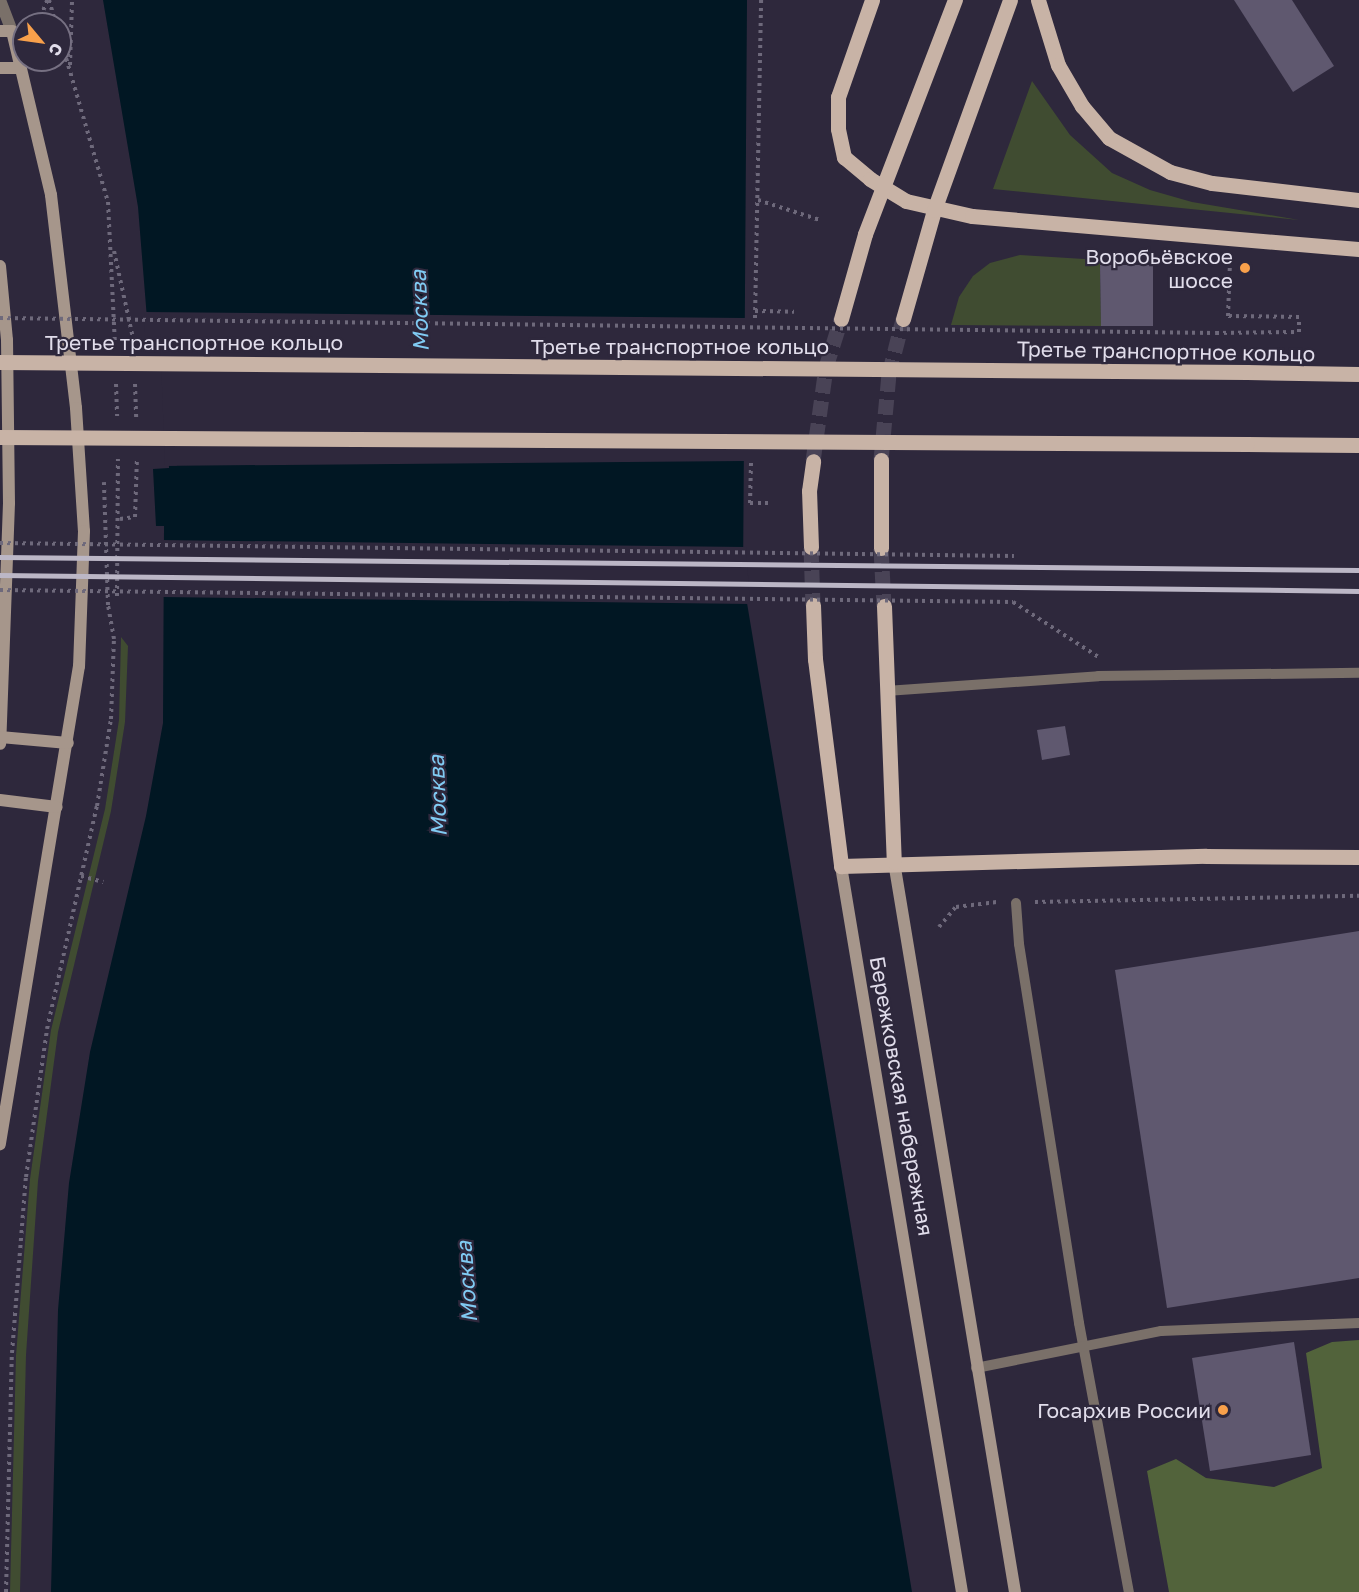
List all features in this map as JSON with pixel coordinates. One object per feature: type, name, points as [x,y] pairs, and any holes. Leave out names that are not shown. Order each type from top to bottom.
[{"type":"main road","points":[[872,0],[838,97],[838,129],[844,157],[882,187],[934,210],[1359,249]]},
{"type":"main road","points":[[841,319],[882,187],[955,0]]},
{"type":"main road","points":[[903,319],[934,210],[1010,0]]},
{"type":"main road","points":[[1038,0],[1058,65],[1082,106],[1109,138],[1127,150],[1170,172],[1212,183],[1359,200]]},
{"type":"main road","points":[[6,31],[12,46]]},
{"type":"main road","points":[[0,1145],[68,743],[83,615],[82,490],[51,195],[22,72]]},
{"type":"main road","points":[[0,266],[9,502],[0,744]]},
{"type":"main road","name":"Третье транспортное кольцо","points":[[0,362],[1359,374]]},
{"type":"main road","points":[[0,437],[1359,445]]},
{"type":"main road","points":[[881,460],[878,491],[881,548]]},
{"type":"main road","points":[[811,548],[809,491],[813,461]]},
{"type":"main road","name":"Бережковская набережная","points":[[813,605],[815,659],[841,866],[962,1592]]},
{"type":"main road","name":"Бережковская набережная","points":[[884,606],[894,862],[976,1368],[1015,1592]]},
{"type":"main road","points":[[0,736],[68,743]]},
{"type":"main road","points":[[0,800],[57,807]]},
{"type":"main road","points":[[841,866],[894,862],[1359,857]]},
{"type":"street","points":[[0,0],[6,31]]},
{"type":"lane","points":[[886,691],[1098,676],[1359,673]]},
{"type":"lane","points":[[1016,903],[1019,944],[1083,1344],[1129,1592]]},
{"type":"lane","points":[[976,1368],[1083,1344],[1161,1331],[1359,1323]]},
{"type":"path","points":[[755,318],[761,0]]},
{"type":"path","points":[[71,72],[108,202],[115,348]]},
{"type":"path","points":[[758,200],[820,220]]},
{"type":"path","points":[[0,318],[1216,333],[1299,332],[1299,317],[1228,316],[1230,262]]},
{"type":"path","points":[[755,310],[794,312]]},
{"type":"path","points":[[116,371],[117,419]]},
{"type":"path","points":[[117,596],[120,519],[118,455]]},
{"type":"path","points":[[751,461],[750,503],[769,503]]},
{"type":"path","points":[[120,519],[135,517],[136,496]]},
{"type":"path","points":[[0,543],[1014,556]]},
{"type":"path","points":[[0,590],[1013,602],[1100,656]]},
{"type":"path","points":[[81,876],[103,882]]},
{"type":"path","points":[[939,927],[956,907],[975,902],[1359,896]]},
{"type":"green space","points":[[1032,81],[1070,135],[1112,173],[1150,190],[1192,202],[1299,220],[993,189]]},
{"type":"green space","points":[[1020,255],[1100,260],[1101,326],[951,325],[959,297],[973,276],[990,263]]},
{"type":"green space","points":[[121,637],[128,646],[125,722],[111,811],[58,1032],[38,1181],[26,1355],[20,1592],[10,1592],[16,1356],[30,1179],[51,1030],[105,809],[119,720]]},
{"type":"green space","points":[[1359,1340],[1359,1592],[1169,1592],[1147,1471],[1176,1459],[1206,1478],[1274,1487],[1322,1468],[1306,1353],[1332,1342]]},
{"type":"water","name":"Москва","points":[[103,0],[747,0],[743,579],[912,1592],[51,1592],[58,1310],[69,1183],[90,1052],[146,816],[163,723],[164,526],[156,526],[153,469],[169,468],[163,331],[148,331],[138,207]]},
{"type":"pier","points":[[144,312],[745,318],[745,461],[165,466],[160,333],[145,333]]},
{"type":"pier","points":[[161,540],[746,547],[750,604],[161,597]]},
{"type":"building","points":[[1234,0],[1292,0],[1334,66],[1293,92]]},
{"type":"building","points":[[1100,265],[1153,265],[1153,326],[1101,326]]},
{"type":"building","points":[[1065,726],[1070,755],[1042,760],[1037,730]]},
{"type":"building","points":[[1359,931],[1359,1278],[1167,1308],[1115,970]]},
{"type":"building","points":[[1294,1342],[1311,1455],[1210,1471],[1192,1358]]},
{"type":"tunnel","points":[[813,461],[826,367],[841,319]]},
{"type":"tunnel","points":[[881,460],[889,374],[903,319]]},
{"type":"tunnel","points":[[811,547],[813,605]]},
{"type":"tunnel","points":[[881,548],[884,606]]},
{"type":"railway","points":[[0,557],[1359,570]]},
{"type":"railway","points":[[0,575],[1359,591]]},
{"type":"place","name":"Воробьёвское шоссе","points":[[1245,268]]},
{"type":"place","name":"Госархив России","points":[[1223,1410]]}]
